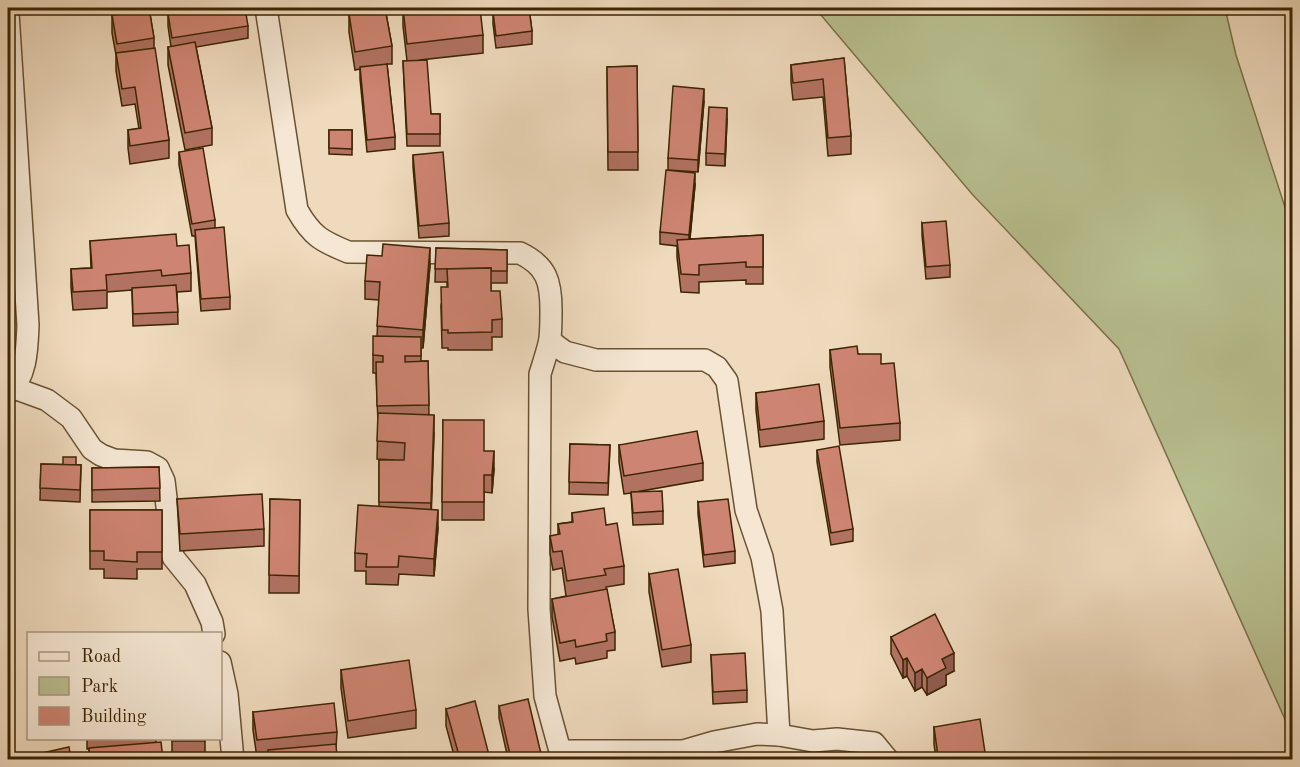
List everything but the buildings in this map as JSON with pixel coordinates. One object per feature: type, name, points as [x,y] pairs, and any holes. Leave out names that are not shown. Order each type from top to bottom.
[{"type":"street","points":[[266,8],[297,210],[307,227],[324,242],[348,252],[520,253],[532,259],[544,271],[551,290],[550,341],[540,374],[539,609],[545,696],[560,755],[683,751],[714,742],[757,734],[813,741],[837,739],[874,743],[888,759]]},
{"type":"street","points":[[8,12],[28,326],[27,359],[10,390],[48,400],[71,418],[92,449],[101,455],[114,460],[147,462],[158,468],[164,481],[173,557],[195,584],[212,622],[214,632]]},
{"type":"street","points":[[550,341],[565,352],[596,360],[705,360],[717,368],[727,381],[746,510],[762,557],[772,611],[779,735]]},
{"type":"street","points":[[222,671],[227,694],[234,759]]},
{"type":"green space","points":[[815,8],[1225,8],[1236,55],[1292,229],[1292,735],[1119,349],[972,194]]}]
